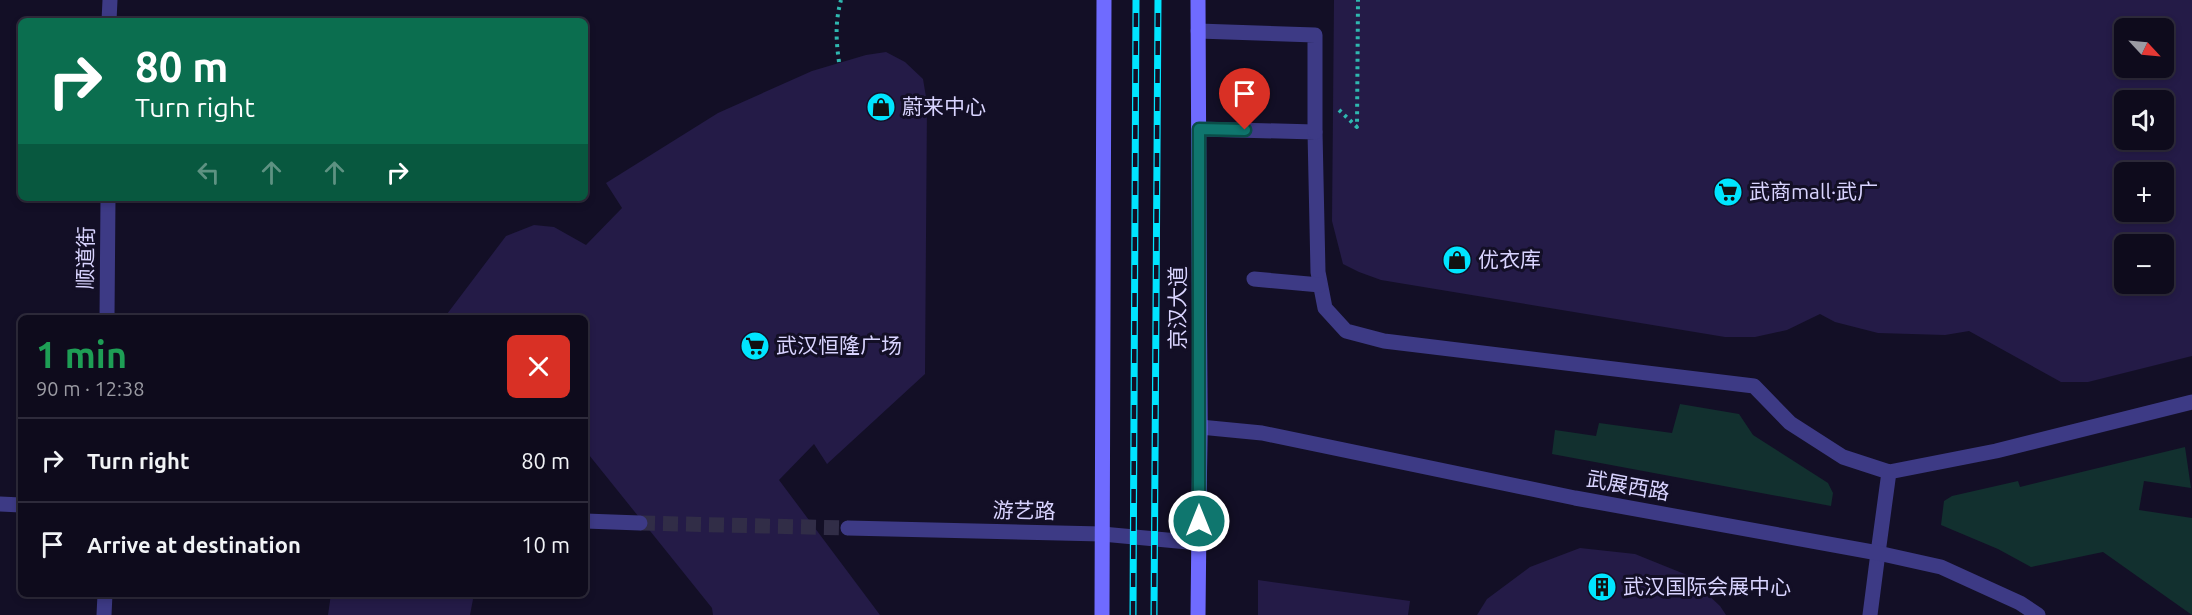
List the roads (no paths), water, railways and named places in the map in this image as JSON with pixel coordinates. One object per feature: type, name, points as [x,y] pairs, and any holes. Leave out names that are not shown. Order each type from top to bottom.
[{"type":"main road","points":[[1102,615],[1104,0]]},
{"type":"main road","name":"京汉大道","points":[[1198,0],[1200,427],[1198,615]]},
{"type":"street","points":[[109,18],[110,0]]},
{"type":"street","points":[[1198,31],[1316,35],[1315,132],[1318,272],[1325,308],[1346,331],[1384,341],[1754,386],[1790,423],[1843,457],[1889,472],[1996,451],[2192,402]]},
{"type":"street","points":[[1199,129],[1315,132]]},
{"type":"street","name":"顺道街","points":[[107,315],[108,201]]},
{"type":"street","points":[[1254,279],[1320,285]]},
{"type":"street","name":"武展西路","points":[[1200,427],[1262,433],[1575,498],[1878,553],[1941,567],[1999,593],[2038,615]]},
{"type":"street","points":[[1870,615],[1889,472]]},
{"type":"street","points":[[0,504],[18,505]]},
{"type":"street","points":[[588,521],[640,523]]},
{"type":"street","name":"游艺路","points":[[848,528],[1102,534],[1199,543]]},
{"type":"street","points":[[104,615],[105,597]]},
{"type":"tunnel","points":[[640,523],[848,528]]},
{"type":"railway","points":[[1133,615],[1136,0]]},
{"type":"railway","points":[[1154,615],[1158,0]]},
{"type":"place","name":"蔚来中心","points":[[881,107]]},
{"type":"place","name":"武商mall·武广","points":[[1728,192]]},
{"type":"place","name":"优衣库","points":[[1457,260]]},
{"type":"place","name":"武汉恒隆广场","points":[[755,346]]},
{"type":"place","name":"武汉国际会展中心","points":[[1602,587]]}]
